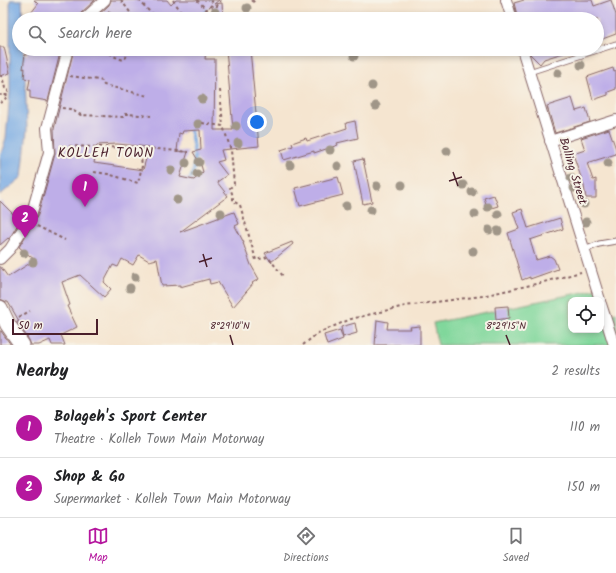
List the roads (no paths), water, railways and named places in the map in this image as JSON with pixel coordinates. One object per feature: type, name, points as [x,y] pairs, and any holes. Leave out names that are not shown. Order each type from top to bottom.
[{"type":"main road","points":[[0,308],[8,325],[22,345]]},
{"type":"street","points":[[92,12],[105,0]]},
{"type":"street","points":[[506,0],[510,12]]},
{"type":"street","points":[[0,259],[10,249],[32,212],[49,152],[47,128],[66,56]]},
{"type":"street","name":"Bolling Street","points":[[524,56],[599,297]]},
{"type":"street","points":[[550,141],[616,120]]},
{"type":"street","points":[[604,313],[614,345]]},
{"type":"lane","points":[[604,48],[616,44]]},
{"type":"lane","points":[[530,72],[579,56]]},
{"type":"lane","points":[[584,250],[599,244],[616,241]]},
{"type":"water","points":[[10,0],[22,0],[23,12],[12,12],[12,56],[24,56],[27,130],[22,177],[0,195],[0,157],[6,138],[10,93]]},
{"type":"waterway","points":[[204,12],[211,0]]},
{"type":"waterway","points":[[187,183],[194,170],[195,163],[190,128]]},
{"type":"place","name":"Bolageh's Sport Center","points":[[85,207]]},
{"type":"place","name":"Shop & Go","points":[[25,238]]},
{"type":"district","name":"KOLLEH TOWN","points":[[106,153]]}]
